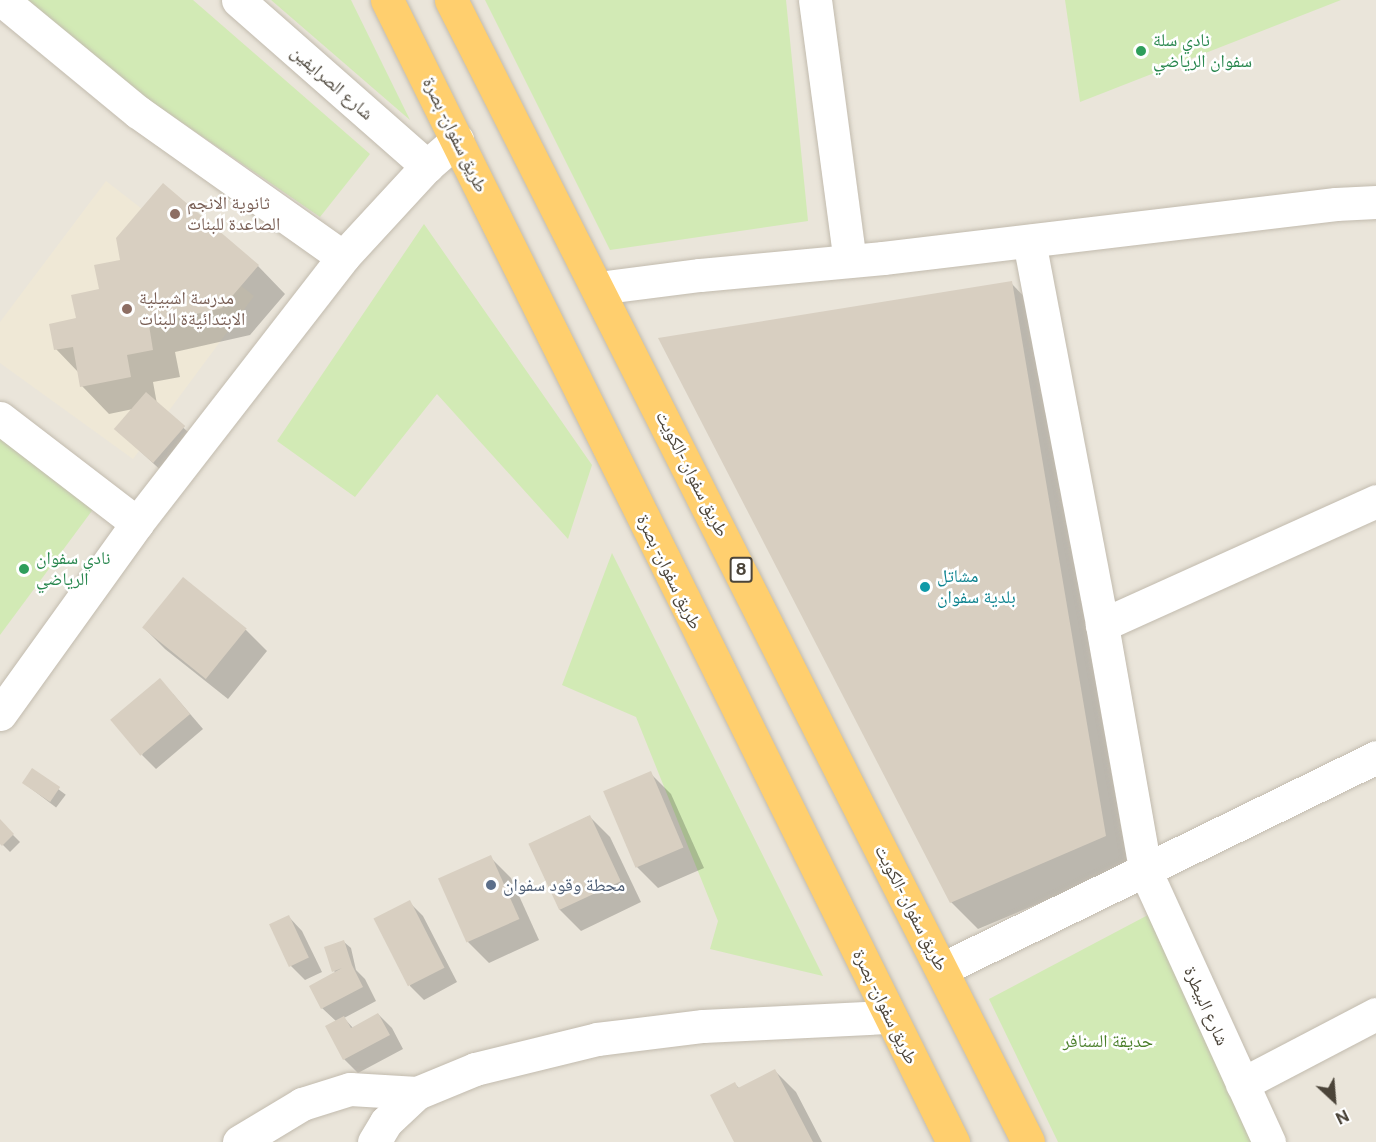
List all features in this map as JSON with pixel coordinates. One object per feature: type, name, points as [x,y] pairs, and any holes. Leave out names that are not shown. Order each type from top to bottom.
[{"type":"highway","name":"طريق سفوان- بصرة","points":[[387,0],[953,1142]]},
{"type":"highway","name":"طريق سفوان -الكويت","points":[[451,0],[1028,1142]]},
{"type":"street","points":[[2,0],[138,112],[343,257]]},
{"type":"street","name":"شارع الصرايفين","points":[[238,0],[428,166]]},
{"type":"street","points":[[815,0],[850,261]]},
{"type":"street","points":[[0,714],[137,522],[343,257],[428,166],[457,140]]},
{"type":"street","points":[[598,288],[700,275],[1029,241],[1336,204],[1376,202]]},
{"type":"street","name":"شارع البيطرة","points":[[1029,241],[1102,625],[1145,870],[1269,1142]]},
{"type":"street","points":[[0,418],[137,522]]},
{"type":"street","points":[[1102,625],[1376,501]]},
{"type":"street","points":[[942,969],[1376,757]]},
{"type":"street","points":[[1242,1084],[1376,1014]]},
{"type":"street","points":[[374,1142],[386,1122],[417,1093],[475,1069],[597,1040],[703,1026],[890,1017]]},
{"type":"street","points":[[239,1142],[302,1104],[350,1089],[417,1093]]},
{"type":"shaded area","points":[[0,0],[1376,0],[1376,1142],[0,1142]]},
{"type":"shaded area","name":"مدرسة اشبيلية الابتدائيةة للبنات","points":[[106,181],[254,296],[133,459],[0,363],[0,322]]},
{"type":"green space","points":[[22,0],[193,0],[370,154],[320,217],[152,102]]},
{"type":"green space","points":[[271,0],[351,0],[410,120]]},
{"type":"green space","points":[[485,0],[786,0],[808,221],[610,250]]},
{"type":"green space","name":"نادي سلة سفوان الرياضي","points":[[1065,0],[1341,0],[1080,102]]},
{"type":"green space","points":[[424,224],[592,465],[568,539],[437,394],[355,497],[277,441]]},
{"type":"green space","name":"نادي سفوان الرياضي","points":[[0,430],[97,504],[0,635]]},
{"type":"green space","points":[[612,553],[823,976],[710,949],[718,921],[636,717],[562,685]]},
{"type":"green space","name":"حديقة السنافر","points":[[1148,915],[1252,1142],[1058,1142],[989,999]]},
{"type":"building","points":[[163,183],[259,265],[222,308],[149,325],[153,350],[127,355],[131,377],[80,387],[73,347],[54,350],[49,324],[76,318],[71,295],[99,289],[94,265],[120,260],[116,238]]},
{"type":"building","name":"مشاتل بلدية سفوان","points":[[1012,281],[1106,836],[950,903],[658,338]]},
{"type":"building","points":[[146,392],[185,426],[153,463],[114,429]]},
{"type":"building","points":[[183,577],[247,629],[206,679],[142,628]]},
{"type":"building","points":[[160,678],[190,714],[140,756],[110,720]]},
{"type":"building","points":[[32,768],[60,787],[50,802],[22,783]]},
{"type":"building","points":[[651,771],[683,847],[636,868],[603,791]]},
{"type":"building","points":[[590,815],[621,881],[559,910],[528,844]]},
{"type":"building","points":[[0,819],[14,834],[2,846],[0,844]]},
{"type":"building","points":[[491,855],[519,919],[466,943],[438,879]]},
{"type":"building","points":[[410,900],[445,968],[408,986],[373,919]]},
{"type":"building","points":[[289,915],[309,958],[289,967],[269,924]]},
{"type":"building","points":[[344,940],[352,965],[363,987],[321,1009],[309,986],[342,968],[332,972],[324,947]]},
{"type":"building","points":[[378,1013],[390,1035],[343,1060],[325,1026],[344,1016],[351,1028]]},
{"type":"building","points":[[775,1069],[813,1142],[734,1142],[710,1095],[735,1082],[738,1088]]},
{"type":"place","name":"نادي سلة سفوان الرياضي","points":[[1141,51]]},
{"type":"place","name":"ثانوية الانجم الصاعدة للبنات","points":[[175,214]]},
{"type":"place","name":"مدرسة اشبيلية الابتدائيةة للبنات","points":[[127,309]]},
{"type":"place","name":"نادي سفوان الرياضي","points":[[24,569]]},
{"type":"place","name":"مشاتل بلدية سفوان","points":[[925,587]]},
{"type":"place","name":"محطة وقود سفوان","points":[[491,885]]}]
